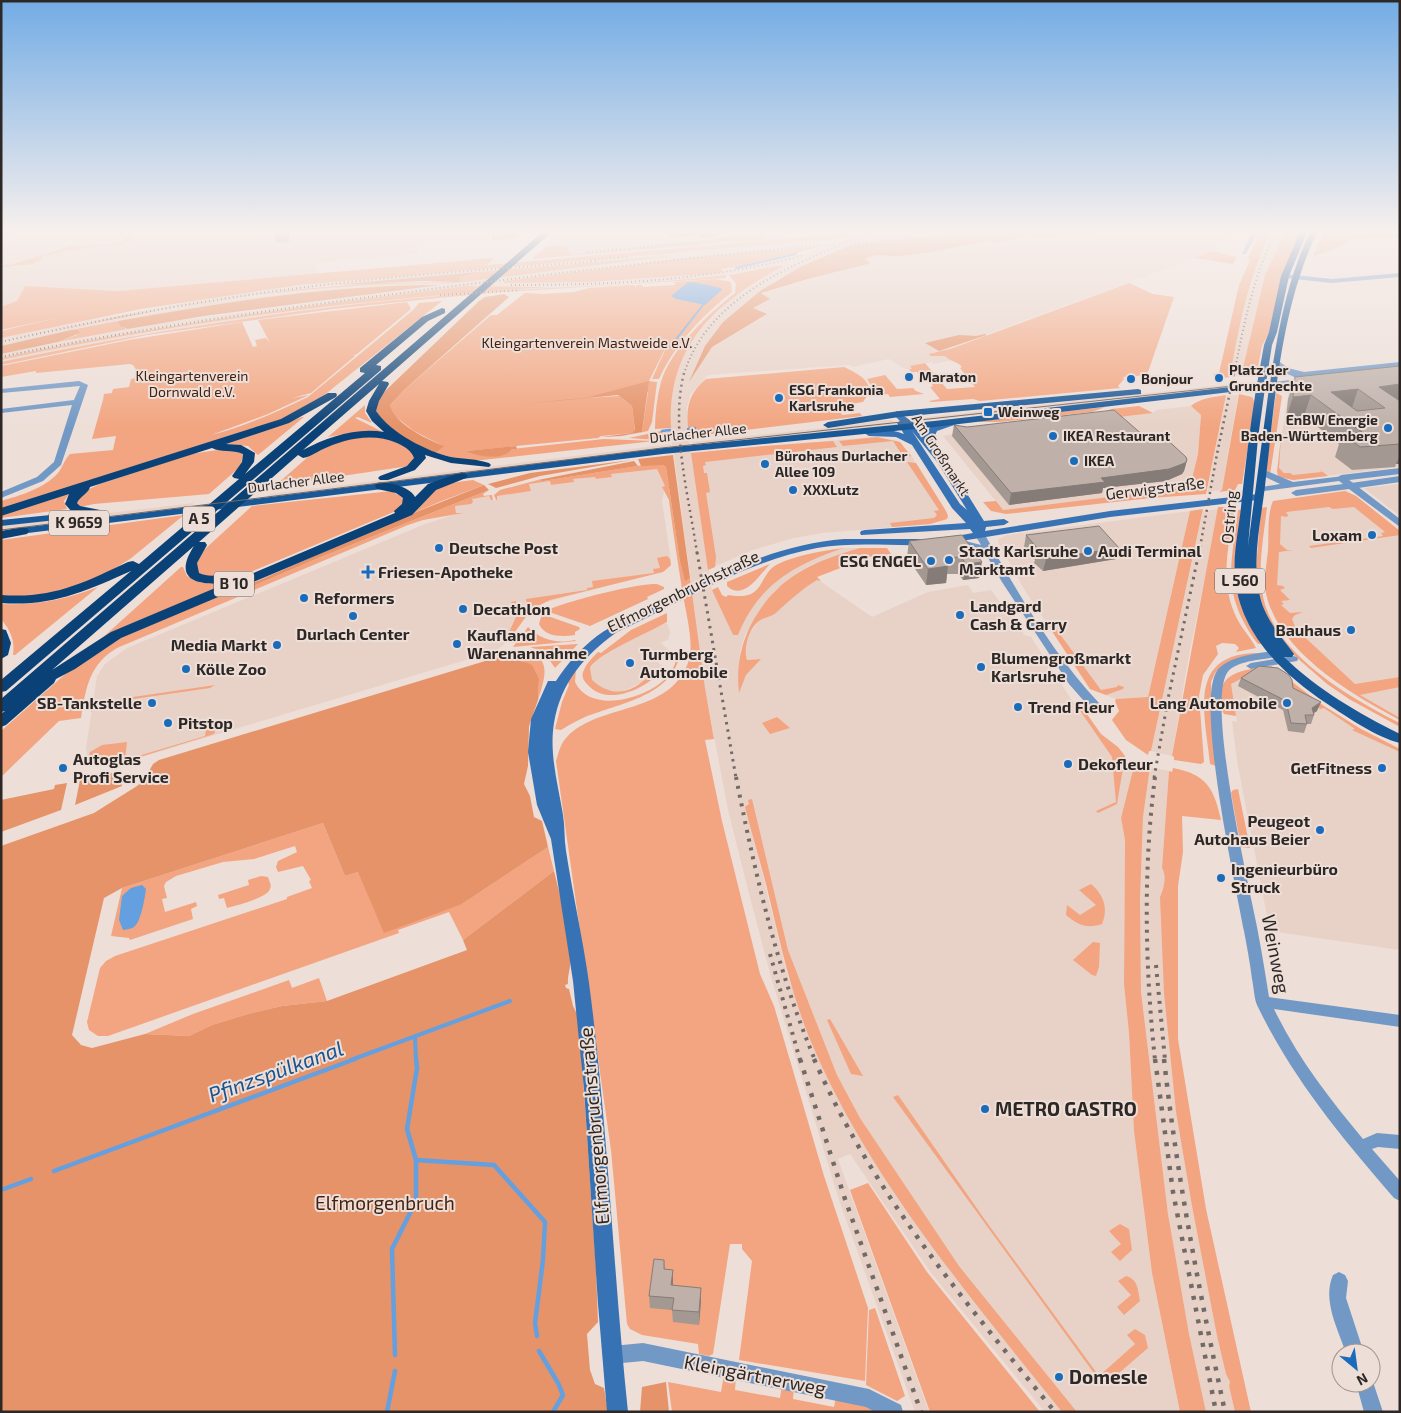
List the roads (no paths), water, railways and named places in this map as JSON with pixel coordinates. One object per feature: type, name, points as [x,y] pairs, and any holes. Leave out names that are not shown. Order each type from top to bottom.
[{"type":"highway","name":"A 5","points":[[1,688],[460,296]]},
{"type":"highway","points":[[1,722],[384,384],[479,296]]},
{"type":"highway","name":"A 5","points":[[1,707],[474,299]]},
{"type":"highway","name":"A 5","points":[[1,674],[425,319],[442,311]]},
{"type":"highway","points":[[384,384],[374,400],[371,412],[383,427],[436,456],[486,465]]},
{"type":"highway","points":[[1,512],[285,421],[306,411],[341,389]]},
{"type":"highway","points":[[303,455],[332,440],[361,434],[390,437],[408,444],[419,452],[420,458],[413,467],[383,482]]},
{"type":"highway","points":[[96,513],[74,507],[71,502],[74,496],[99,482],[204,450],[231,447],[247,451],[250,459],[238,476]]},
{"type":"highway","name":"B 10","points":[[54,675],[70,667],[90,651],[116,635],[400,515],[412,509],[432,487],[462,476]]},
{"type":"highway","points":[[201,545],[191,565],[193,573],[197,576],[207,580],[223,580],[254,573],[393,515],[406,507],[410,500],[407,494],[383,482]]},
{"type":"highway","points":[[1,534],[24,530]]},
{"type":"highway","points":[[1,599],[37,599],[69,593],[98,582],[133,565]]},
{"type":"highway","points":[[1,633],[4,643],[1,655]]},
{"type":"main road","name":"Ostring","points":[[1281,296],[1259,400],[1253,494],[1240,574],[1240,588],[1248,614],[1262,638],[1326,697],[1400,739]]},
{"type":"main road","name":"Ostring","points":[[1253,494],[1262,472],[1273,381],[1290,296]]},
{"type":"main road","name":"Durlacher Allee","points":[[24,530],[263,500],[486,465],[702,443],[954,422],[1233,390],[1273,381]]},
{"type":"main road","name":"Durlacher Allee","points":[[702,443],[897,414],[1262,383]]},
{"type":"main road","points":[[1233,390],[1248,393],[1259,400]]},
{"type":"main road","name":"Am Großmarkt","points":[[897,414],[928,442],[966,497],[978,529]]},
{"type":"main road","points":[[928,442],[933,430],[954,422]]},
{"type":"main road","name":"Am Großmarkt","points":[[909,426],[914,443],[956,506],[978,529]]},
{"type":"main road","points":[[852,431],[868,433],[887,432],[906,437],[914,443]]},
{"type":"main road","name":"Durlacher Allee","points":[[1,523],[273,491],[462,476],[662,447]]},
{"type":"main road","name":"Gerwigstraße","points":[[978,529],[1016,520],[1253,494]]},
{"type":"main road","name":"Gerwigstraße","points":[[978,529],[1110,514],[1253,494]]},
{"type":"main road","points":[[969,505],[989,516],[1016,520]]},
{"type":"main road","points":[[938,528],[957,519],[956,506]]},
{"type":"main road","name":"Elfmorgenbruchstraße","points":[[618,1412],[612,1355],[593,1092],[582,983],[558,842],[547,817],[535,764],[535,735],[541,704],[561,665],[574,650],[612,624],[727,572],[766,551],[813,539],[938,528],[978,529]]},
{"type":"main road","name":"Elfmorgenbruchstraße","points":[[727,572],[775,555],[829,543],[863,540],[914,542],[947,540],[978,529]]},
{"type":"main road","name":"Ostring","points":[[1284,657],[1333,692],[1400,730]]},
{"type":"street","points":[[1277,364],[1289,371],[1305,374]]},
{"type":"street","name":"Durlacher Allee","points":[[1273,381],[1305,374],[1400,364]]},
{"type":"street","name":"Durlacher Allee","points":[[1273,381],[1400,371]]},
{"type":"street","points":[[1,391],[83,384],[58,463],[40,479],[1,495]]},
{"type":"street","points":[[1,411],[77,402]]},
{"type":"street","name":"Gerwigstraße","points":[[1253,494],[1294,485],[1400,471]]},
{"type":"street","points":[[1262,472],[1278,481],[1294,485]]},
{"type":"street","points":[[1341,478],[1400,524]]},
{"type":"street","name":"Gerwigstraße","points":[[1253,494],[1351,486],[1400,479]]},
{"type":"street","name":"Am Großmarkt","points":[[978,529],[994,560],[1073,682],[1095,706]]},
{"type":"street","name":"Am Großmarkt","points":[[947,540],[975,545],[994,560]]},
{"type":"street","name":"Weinweg","points":[[1284,657],[1234,670],[1218,681],[1216,703],[1222,768],[1263,1002],[1294,1063],[1360,1147],[1400,1193]]},
{"type":"street","points":[[1263,1002],[1400,1021]]},
{"type":"street","points":[[1360,1147],[1377,1140],[1400,1142]]},
{"type":"street","points":[[1339,1281],[1337,1298],[1352,1343]]},
{"type":"street","name":"Kleingärtnerweg","points":[[612,1355],[643,1352],[828,1389],[869,1398],[894,1412]]},
{"type":"street","points":[[1368,1393],[1374,1412]]},
{"type":"water","points":[[671,296],[715,296],[705,305],[676,299]]},
{"type":"water","points":[[142,885],[146,889],[139,919],[134,927],[123,930],[119,920],[122,896],[131,888]]},
{"type":"waterway","points":[[670,347],[703,305]]},
{"type":"waterway","points":[[688,429],[695,428]]},
{"type":"waterway","points":[[662,431],[670,430]]},
{"type":"waterway","name":"Pfinzspülkanal","points":[[351,1060],[510,1001]]},
{"type":"waterway","points":[[415,1037],[416,1060]]},
{"type":"waterway","name":"Pfinzspülkanal","points":[[54,1171],[355,1059]]},
{"type":"waterway","points":[[416,1059],[417,1068],[407,1129],[416,1160]]},
{"type":"waterway","points":[[395,1355],[392,1249],[416,1201],[416,1160]]},
{"type":"waterway","points":[[416,1160],[494,1165],[545,1222],[543,1260],[535,1323],[537,1336]]},
{"type":"waterway","name":"Pfinzspülkanal","points":[[1,1190],[31,1179]]},
{"type":"waterway","points":[[539,1351],[563,1395],[553,1412]]},
{"type":"waterway","points":[[387,1412],[395,1371]]},
{"type":"tram line","points":[[1,530],[662,448],[1242,385]]},
{"type":"railway","points":[[1,342],[153,311],[242,296]]},
{"type":"railway","points":[[1,357],[161,327],[377,296]]},
{"type":"railway","points":[[684,374],[697,346],[715,321],[743,296]]},
{"type":"railway","points":[[1234,374],[1252,296]]},
{"type":"railway","points":[[684,373],[680,394],[680,439],[682,463],[697,553]]},
{"type":"railway","points":[[1199,553],[1234,373]]},
{"type":"railway","points":[[697,552],[736,778]]},
{"type":"railway","points":[[1154,778],[1168,699],[1199,552]]},
{"type":"railway","points":[[736,777],[768,921],[789,991],[815,1060]]},
{"type":"railway","points":[[1155,777],[1147,883],[1147,954],[1155,1060]]},
{"type":"railway","points":[[770,954],[800,1060]]},
{"type":"railway","points":[[1156,965],[1165,1060]]},
{"type":"railway","points":[[800,1059],[845,1199],[921,1412]]},
{"type":"railway","points":[[814,1059],[838,1109],[864,1156],[922,1244],[1055,1412]]},
{"type":"railway","points":[[1155,1059],[1173,1192],[1216,1412]]},
{"type":"railway","points":[[1164,1059],[1169,1104],[1190,1236],[1225,1412]]},
{"type":"place","name":"Maraton","points":[[909,377]]},
{"type":"place","name":"Platz der Grundrechte","points":[[1219,378]]},
{"type":"place","name":"Bonjour","points":[[1131,379]]},
{"type":"place","name":"ESG Frankonia Karlsruhe","points":[[779,398]]},
{"type":"place","name":"Weinweg","points":[[988,412]]},
{"type":"place","name":"EnBW Energie Baden-Württemberg","points":[[1388,428]]},
{"type":"place","name":"IKEA Restaurant","points":[[1053,436]]},
{"type":"place","name":"IKEA","points":[[1074,461]]},
{"type":"place","name":"Bürohaus Durlacher Allee 109","points":[[765,464]]},
{"type":"place","name":"XXXLutz","points":[[793,490]]},
{"type":"place","name":"Loxam","points":[[1372,535]]},
{"type":"place","name":"Deutsche Post","points":[[439,548]]},
{"type":"place","name":"Audi Terminal","points":[[1088,551]]},
{"type":"place","name":"Stadt Karlsruhe Marktamt","points":[[949,560]]},
{"type":"place","name":"ESG ENGEL","points":[[931,561]]},
{"type":"place","name":"Friesen-Apotheke","points":[[368,572]]},
{"type":"place","name":"Reformers","points":[[304,598]]},
{"type":"place","name":"Decathlon","points":[[463,609]]},
{"type":"place","name":"Landgard Cash & Carry","points":[[960,615]]},
{"type":"place","name":"Durlach Center","points":[[353,616]]},
{"type":"place","name":"Bauhaus","points":[[1351,630]]},
{"type":"place","name":"Kaufland Warenannahme","points":[[457,644]]},
{"type":"place","name":"Media Markt","points":[[277,645]]},
{"type":"place","name":"Turmberg Automobile","points":[[630,663]]},
{"type":"place","name":"Blumengroßmarkt Karlsruhe","points":[[981,667]]},
{"type":"place","name":"Kölle Zoo","points":[[186,669]]},
{"type":"place","name":"SB-Tankstelle","points":[[152,703]]},
{"type":"place","name":"Lang Automobile","points":[[1287,703]]},
{"type":"place","name":"Trend Fleur","points":[[1018,707]]},
{"type":"place","name":"Pitstop","points":[[168,723]]},
{"type":"place","name":"Dekofleur","points":[[1068,764]]},
{"type":"place","name":"Autoglas Profi Service","points":[[63,768]]},
{"type":"place","name":"GetFitness","points":[[1382,768]]},
{"type":"place","name":"Peugeot Autohaus Beier","points":[[1320,830]]},
{"type":"place","name":"Ingenieurbüro Struck","points":[[1221,878]]},
{"type":"place","name":"METRO GASTRO","points":[[985,1109]]},
{"type":"place","name":"Domesle","points":[[1059,1377]]},
{"type":"park label","name":"Kleingartenverein Mastweide e.V.","points":[[587,343]]},
{"type":"park label","name":"Kleingartenverein Dornwald e.V.","points":[[192,384]]},
{"type":"park label","name":"Elfmorgenbruch","points":[[385,1203]]}]
